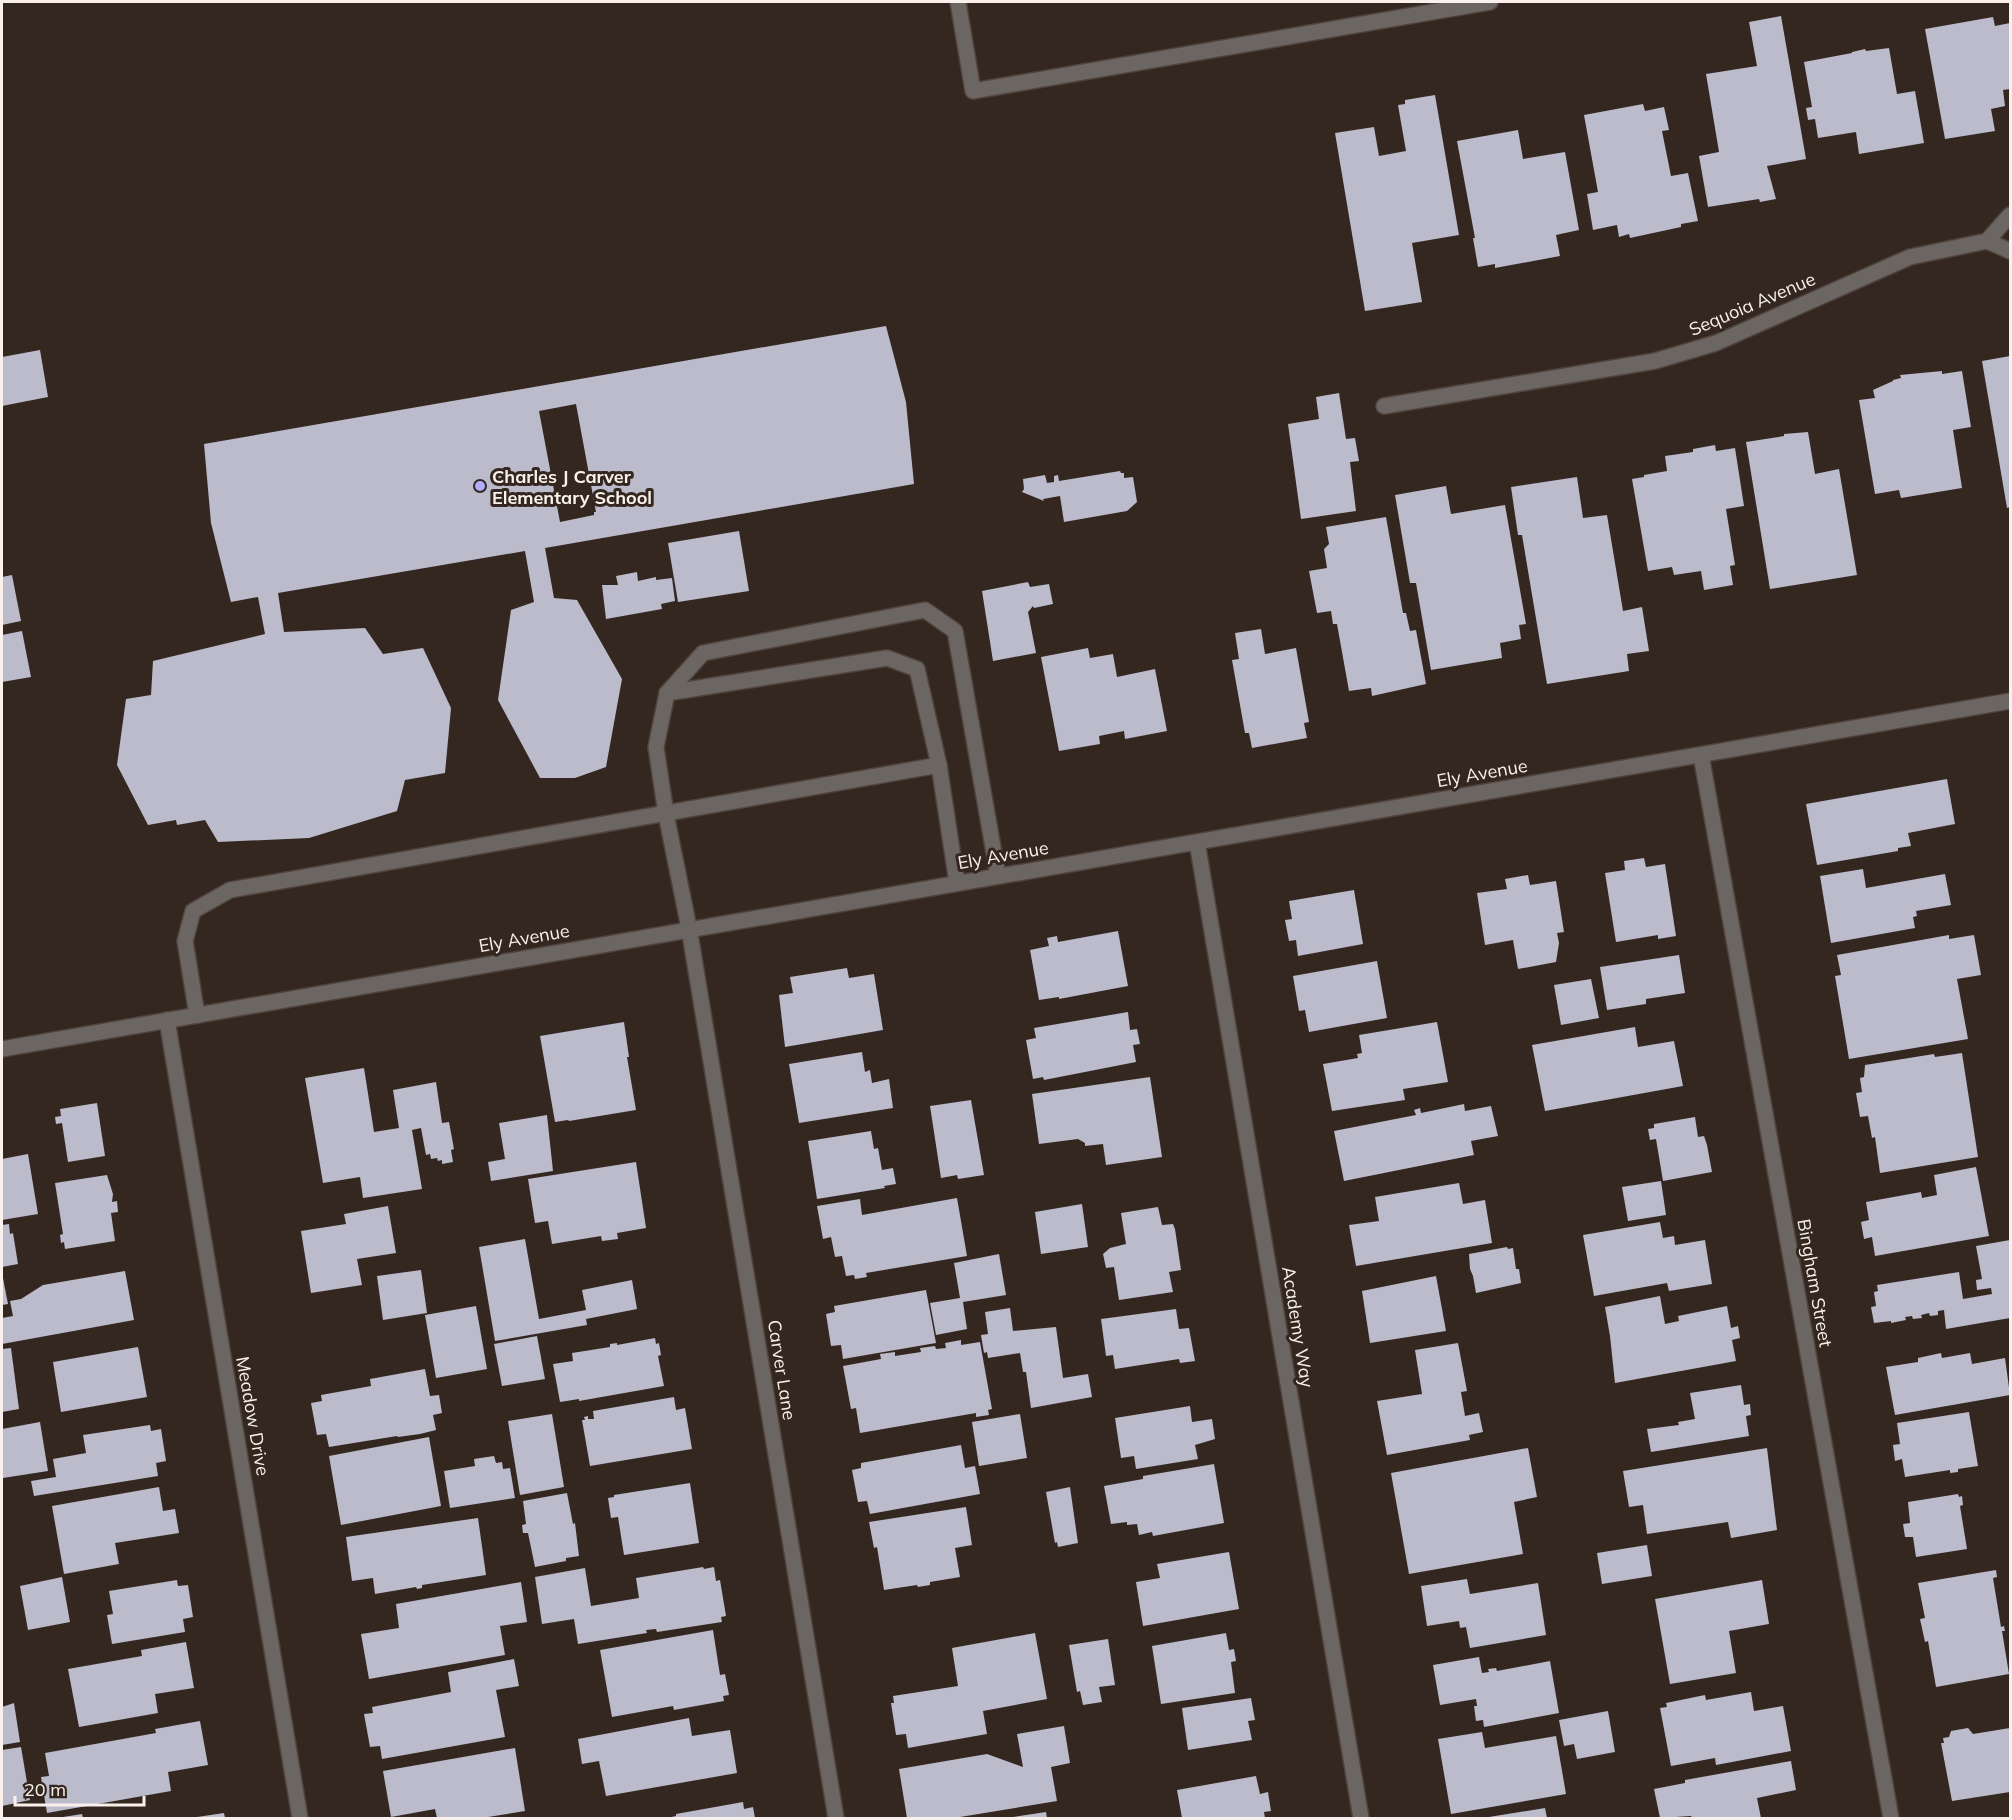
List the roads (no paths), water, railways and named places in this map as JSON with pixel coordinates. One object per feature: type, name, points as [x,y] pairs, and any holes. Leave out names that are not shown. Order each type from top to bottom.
[{"type":"street","points":[[958,2],[973,91],[1490,2]]},
{"type":"street","points":[[2010,215],[1987,241],[2010,252]]},
{"type":"street","name":"Sequoia Avenue","points":[[1384,405],[1655,361],[1716,343],[1910,257],[1987,241]]},
{"type":"street","points":[[667,693],[703,653],[925,610],[955,631],[998,876]]},
{"type":"street","points":[[667,693],[887,658],[917,669],[939,765],[957,883]]},
{"type":"street","name":"Carver Lane","points":[[667,693],[656,747],[666,814],[689,928],[836,1818]]},
{"type":"street","name":"Ely Avenue","points":[[2,1048],[2010,701]]},
{"type":"street","name":"Bingham Street","points":[[1701,755],[1891,1818]]},
{"type":"street","points":[[197,1015],[185,941],[193,911],[230,890],[939,765]]},
{"type":"street","name":"Academy Way","points":[[1197,842],[1361,1818]]},
{"type":"street","name":"Meadow Drive","points":[[167,1020],[300,1818]]},
{"type":"place","name":"Charles J Carver Elementary School","points":[[480,486]]}]
